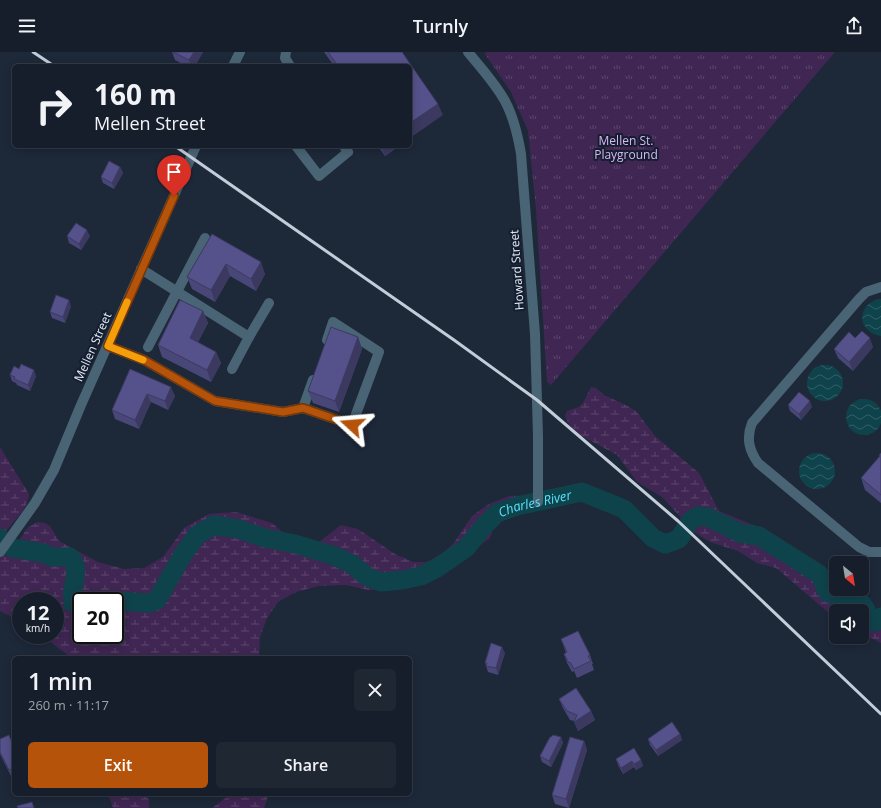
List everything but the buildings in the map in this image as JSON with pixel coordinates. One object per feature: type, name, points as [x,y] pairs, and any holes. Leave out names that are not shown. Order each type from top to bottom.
[{"type":"street","points":[[234,64],[240,52]]},
{"type":"street","points":[[286,52],[285,58],[289,64]]},
{"type":"street","name":"Howard Street","points":[[468,52],[496,87],[505,102],[518,134],[528,231],[536,364],[538,502]]},
{"type":"street","name":"Mellen Street","points":[[5,547],[35,503],[54,470],[195,148]]},
{"type":"street","points":[[298,148],[319,176],[348,152],[345,148]]},
{"type":"street","points":[[148,347],[205,238]]},
{"type":"street","points":[[141,270],[249,337]]},
{"type":"street","points":[[881,287],[866,292],[822,341],[752,423],[749,430],[749,441],[752,453],[758,463],[860,547],[869,552],[881,552]]},
{"type":"street","points":[[232,369],[269,304]]},
{"type":"street","points":[[108,346],[144,360],[215,401],[283,412],[303,408],[352,425],[379,352],[333,322],[323,351]]},
{"type":"street","points":[[303,408],[316,372]]},
{"type":"green space","name":"Mellen St. Playground","points":[[486,52],[835,52],[551,385],[547,382],[536,209],[528,131],[511,92],[485,54]]},
{"type":"green space","points":[[591,387],[596,388],[604,395],[628,406],[637,412],[655,436],[699,473],[719,511],[765,530],[829,590],[829,596],[836,596],[851,604],[829,604],[829,613],[776,568],[757,563],[738,551],[710,542],[694,532],[662,497],[637,482],[617,455],[580,435],[568,423],[565,416],[567,411],[579,407],[583,403]]},
{"type":"green space","points":[[0,447],[29,494],[24,509],[6,532],[0,544]]},
{"type":"green space","points":[[509,496],[517,496],[526,499],[527,502],[524,506],[498,520],[494,524],[489,539],[426,581],[396,589],[368,590],[346,585],[319,586],[296,592],[278,602],[267,618],[260,637],[259,656],[69,656],[53,644],[64,644],[64,592],[12,592],[12,617],[0,611],[0,555],[18,542],[28,527],[38,522],[45,523],[50,526],[59,541],[98,562],[124,569],[144,568],[163,557],[184,528],[209,514],[236,512],[272,523],[288,537],[306,543],[319,542],[341,525],[358,529],[395,554],[413,562],[427,562],[443,553],[453,544],[472,516],[489,504]]},
{"type":"green space","points":[[869,612],[881,617],[881,643],[869,637]]},
{"type":"green space","points":[[109,796],[147,796],[149,800],[149,808],[113,808]]},
{"type":"green space","points":[[228,796],[268,796],[264,808],[212,808]]},
{"type":"water","points":[[881,299],[881,336],[872,333],[867,329],[863,324],[862,318],[866,307],[871,302]]},
{"type":"water","points":[[829,365],[838,370],[842,376],[842,390],[838,396],[829,401],[821,401],[812,396],[808,390],[807,379],[812,370],[818,366]]},
{"type":"water","points":[[868,399],[877,404],[881,410],[881,424],[877,430],[868,435],[860,435],[851,430],[847,424],[846,413],[851,404],[857,400]]},
{"type":"water","points":[[821,453],[830,458],[834,464],[834,478],[830,484],[821,489],[813,489],[804,484],[800,478],[799,467],[804,458],[810,454]]},
{"type":"waterway","name":"Charles River","points":[[124,602],[150,603],[157,600],[182,556],[197,535],[214,525],[239,529],[265,538],[295,544],[332,555],[352,564],[366,576],[381,582],[421,576],[437,568],[466,548],[497,513],[517,506],[582,492],[624,509],[653,538],[665,544],[679,539],[690,521],[698,516],[708,517],[740,533],[759,536],[819,574],[828,593],[842,595],[849,602],[862,604],[866,610],[864,613],[865,619],[868,622],[875,622],[881,617]]},
{"type":"waterway","name":"Charles River","points":[[0,538],[12,548],[43,553],[52,557],[70,557],[75,564],[73,592]]},
{"type":"railway","points":[[33,52],[51,64]]},
{"type":"railway","points":[[178,148],[454,340],[537,400],[678,521],[881,714]]},
{"type":"slow traffic","points":[[127,302],[108,346],[143,360]]},
{"type":"route","points":[[174,196],[108,346],[144,360],[215,401],[283,412],[303,408],[352,425]]}]
